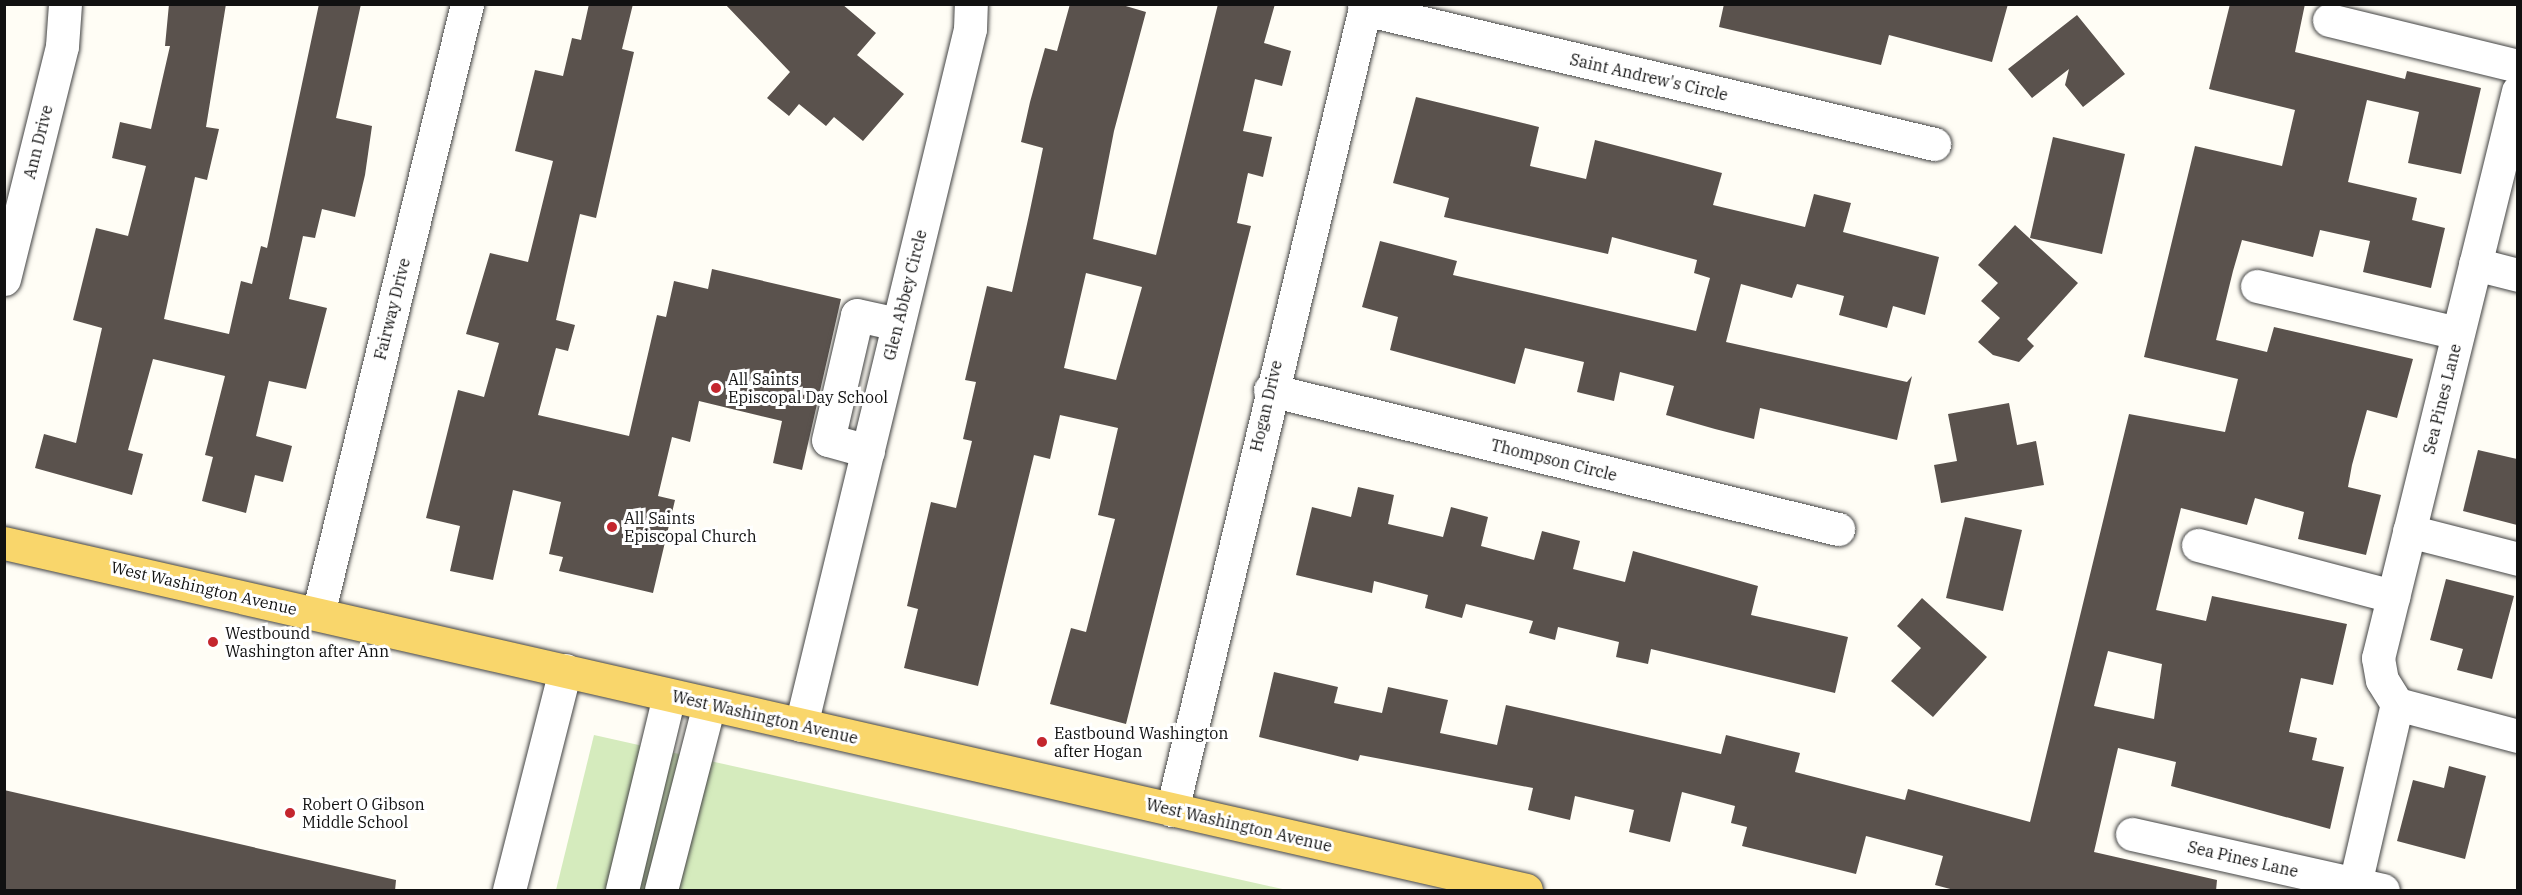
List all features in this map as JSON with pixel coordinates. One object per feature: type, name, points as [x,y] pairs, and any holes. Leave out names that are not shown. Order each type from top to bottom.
[{"type":"main road","name":"West Washington Avenue","points":[[4,543],[1526,891]]},
{"type":"street","name":"Ann Drive","points":[[4,279],[62,46],[65,4]]},
{"type":"street","name":"Fairway Drive","points":[[318,614],[467,4]]},
{"type":"street","name":"Glen Abbey Circle","points":[[801,725],[970,29],[971,4]]},
{"type":"street","name":"Saint Andrew's Circle","points":[[1365,7],[1934,144]]},
{"type":"street","name":"Hogan Drive","points":[[1172,810],[1269,390],[1365,7]]},
{"type":"street","points":[[2329,20],[2517,66]]},
{"type":"street","name":"Sea Pines Lane","points":[[2132,834],[2369,887],[2397,704],[2382,680],[2378,658],[2517,91]]},
{"type":"street","points":[[2475,264],[2517,275]]},
{"type":"street","points":[[2257,285],[2458,333]]},
{"type":"street","name":"Thompson Circle","points":[[1269,390],[1838,529]]},
{"type":"street","points":[[2409,531],[2517,560]]},
{"type":"street","points":[[2198,544],[2393,596]]},
{"type":"street","points":[[509,891],[565,670]]},
{"type":"street","points":[[622,891],[669,696]]},
{"type":"street","points":[[2397,704],[2517,736]]},
{"type":"street","points":[[661,891],[709,705]]},
{"type":"green space","points":[[594,735],[1287,890],[556,890]]},
{"type":"building","points":[[169,4],[226,4],[206,127],[219,129],[207,180],[195,177],[164,319],[229,334],[241,281],[252,284],[261,246],[267,248],[319,4],[361,4],[336,118],[372,126],[365,175],[355,217],[322,209],[315,238],[303,236],[289,299],[327,308],[306,389],[269,381],[256,436],[292,446],[283,482],[255,475],[246,513],[202,501],[213,457],[205,455],[225,376],[153,359],[128,450],[143,454],[132,495],[35,468],[44,434],[76,443],[102,328],[73,320],[96,228],[128,236],[146,166],[112,158],[120,122],[151,129],[170,46],[165,46]]},
{"type":"building","points":[[589,4],[633,4],[622,49],[634,52],[596,218],[580,214],[556,320],[575,325],[568,351],[556,348],[538,415],[629,436],[657,315],[666,317],[674,281],[708,289],[712,269],[841,299],[802,470],[773,463],[782,421],[699,401],[690,442],[672,437],[658,496],[675,500],[653,593],[559,571],[563,557],[549,554],[561,502],[513,490],[493,580],[450,571],[460,526],[426,518],[458,390],[484,397],[499,343],[466,334],[490,253],[528,262],[553,161],[515,151],[535,70],[563,76],[572,38],[581,40]]},
{"type":"building","points":[[725,4],[842,4],[876,33],[857,55],[904,94],[863,141],[834,117],[826,126],[799,104],[789,116],[767,98],[790,72]]},
{"type":"building","points":[[1070,4],[1119,4],[1146,12],[1114,131],[1093,239],[1156,255],[1218,4],[1275,4],[1264,43],[1291,51],[1282,86],[1255,79],[1243,131],[1272,137],[1263,177],[1248,173],[1237,223],[1251,226],[1126,724],[1050,704],[1071,628],[1086,632],[1115,519],[1098,515],[1118,428],[1060,415],[1050,459],[1034,455],[978,686],[904,668],[918,609],[907,606],[931,502],[956,508],[972,441],[963,439],[976,382],[965,380],[987,286],[1012,292],[1043,148],[1021,142],[1045,48],[1057,51]],"holes":[[[1086,273],[1142,287],[1116,380],[1064,368]]]},
{"type":"building","points":[[1724,4],[2008,4],[1992,62],[1889,35],[1881,65],[1719,27]]},
{"type":"building","points":[[2230,4],[2305,4],[2295,52],[2405,79],[2407,71],[2481,88],[2461,174],[2408,163],[2419,112],[2367,100],[2348,182],[2417,198],[2412,220],[2445,228],[2431,288],[2363,272],[2370,241],[2320,230],[2313,257],[2242,240],[2216,340],[2267,352],[2274,327],[2413,359],[2397,418],[2367,410],[2352,465],[2348,487],[2381,495],[2366,555],[2298,539],[2304,512],[2255,498],[2247,525],[2181,508],[2156,610],[2206,621],[2212,596],[2347,624],[2333,685],[2301,678],[2289,732],[2317,738],[2312,760],[2344,767],[2330,829],[2171,786],[2176,762],[2118,748],[2094,852],[2217,880],[2216,891],[1958,891],[1935,885],[1943,856],[1866,836],[1856,874],[1742,846],[1747,827],[1731,823],[1735,806],[1682,792],[1670,842],[1629,832],[1634,810],[1575,796],[1570,820],[1528,810],[1533,788],[1360,755],[1358,761],[1259,737],[1274,672],[1338,687],[1334,703],[1382,713],[1388,687],[1448,700],[1440,733],[1497,745],[1506,705],[1721,754],[1726,735],[1800,753],[1795,772],[1905,800],[1908,789],[2030,822],[2129,414],[2225,432],[2238,379],[2144,357],[2195,146],[2282,166],[2295,110],[2209,89]],"holes":[[[2108,651],[2162,664],[2154,719],[2094,706]]]},
{"type":"building","points":[[2077,15],[2125,74],[2083,107],[2065,85],[2069,69],[2032,98],[2008,69]]},
{"type":"building","points":[[1416,97],[1539,127],[1530,166],[1586,179],[1595,140],[1722,173],[1713,205],[1805,227],[1814,194],[1851,203],[1843,232],[1939,257],[1925,315],[1893,306],[1887,328],[1839,315],[1844,296],[1797,284],[1792,298],[1741,284],[1726,342],[1907,382],[1912,376],[1897,440],[1760,408],[1754,439],[1666,415],[1674,386],[1620,372],[1614,401],[1577,392],[1584,362],[1525,348],[1515,384],[1390,350],[1398,317],[1362,307],[1380,241],[1457,261],[1453,275],[1696,331],[1710,278],[1694,273],[1697,260],[1612,237],[1608,254],[1444,217],[1449,198],[1393,183]]},
{"type":"building","points":[[2053,137],[2125,154],[2102,254],[2030,238]]},
{"type":"building","points":[[2015,225],[2078,283],[2027,339],[2034,346],[2019,362],[1993,355],[1978,342],[2000,318],[1981,301],[1998,283],[1978,265]]},
{"type":"building","points":[[2009,403],[2017,445],[2036,441],[2044,485],[1941,503],[1934,465],[1957,461],[1948,414]]},
{"type":"building","points":[[2478,450],[2517,459],[2517,525],[2463,511]]},
{"type":"building","points":[[1358,487],[1394,495],[1388,524],[1443,537],[1451,507],[1488,517],[1481,546],[1534,560],[1542,531],[1580,541],[1573,569],[1625,582],[1633,551],[1758,586],[1751,615],[1848,637],[1835,693],[1651,649],[1648,664],[1616,657],[1619,642],[1558,627],[1555,640],[1529,633],[1533,621],[1466,604],[1462,618],[1425,608],[1428,595],[1374,581],[1372,593],[1296,575],[1312,507],[1351,517]]},
{"type":"building","points":[[1965,517],[2022,530],[2003,611],[1946,598]]},
{"type":"building","points":[[2446,579],[2514,596],[2492,679],[2457,670],[2463,649],[2430,640]]},
{"type":"building","points":[[1922,598],[1987,657],[1933,717],[1891,681],[1921,648],[1897,626]]},
{"type":"building","points":[[2449,766],[2486,776],[2465,859],[2397,841],[2413,780],[2444,788]]},
{"type":"building","points":[[4,790],[396,880],[395,891],[4,891]]},
{"type":"place","name":"All Saints Episcopal Day School","points":[[716,388]]},
{"type":"place","name":"All Saints Episcopal Church","points":[[612,527]]},
{"type":"place","name":"Westbound Washington after Ann","points":[[213,642]]},
{"type":"place","name":"Eastbound Washington after Hogan","points":[[1042,742]]},
{"type":"place","name":"Robert O Gibson Middle School","points":[[290,813]]}]
